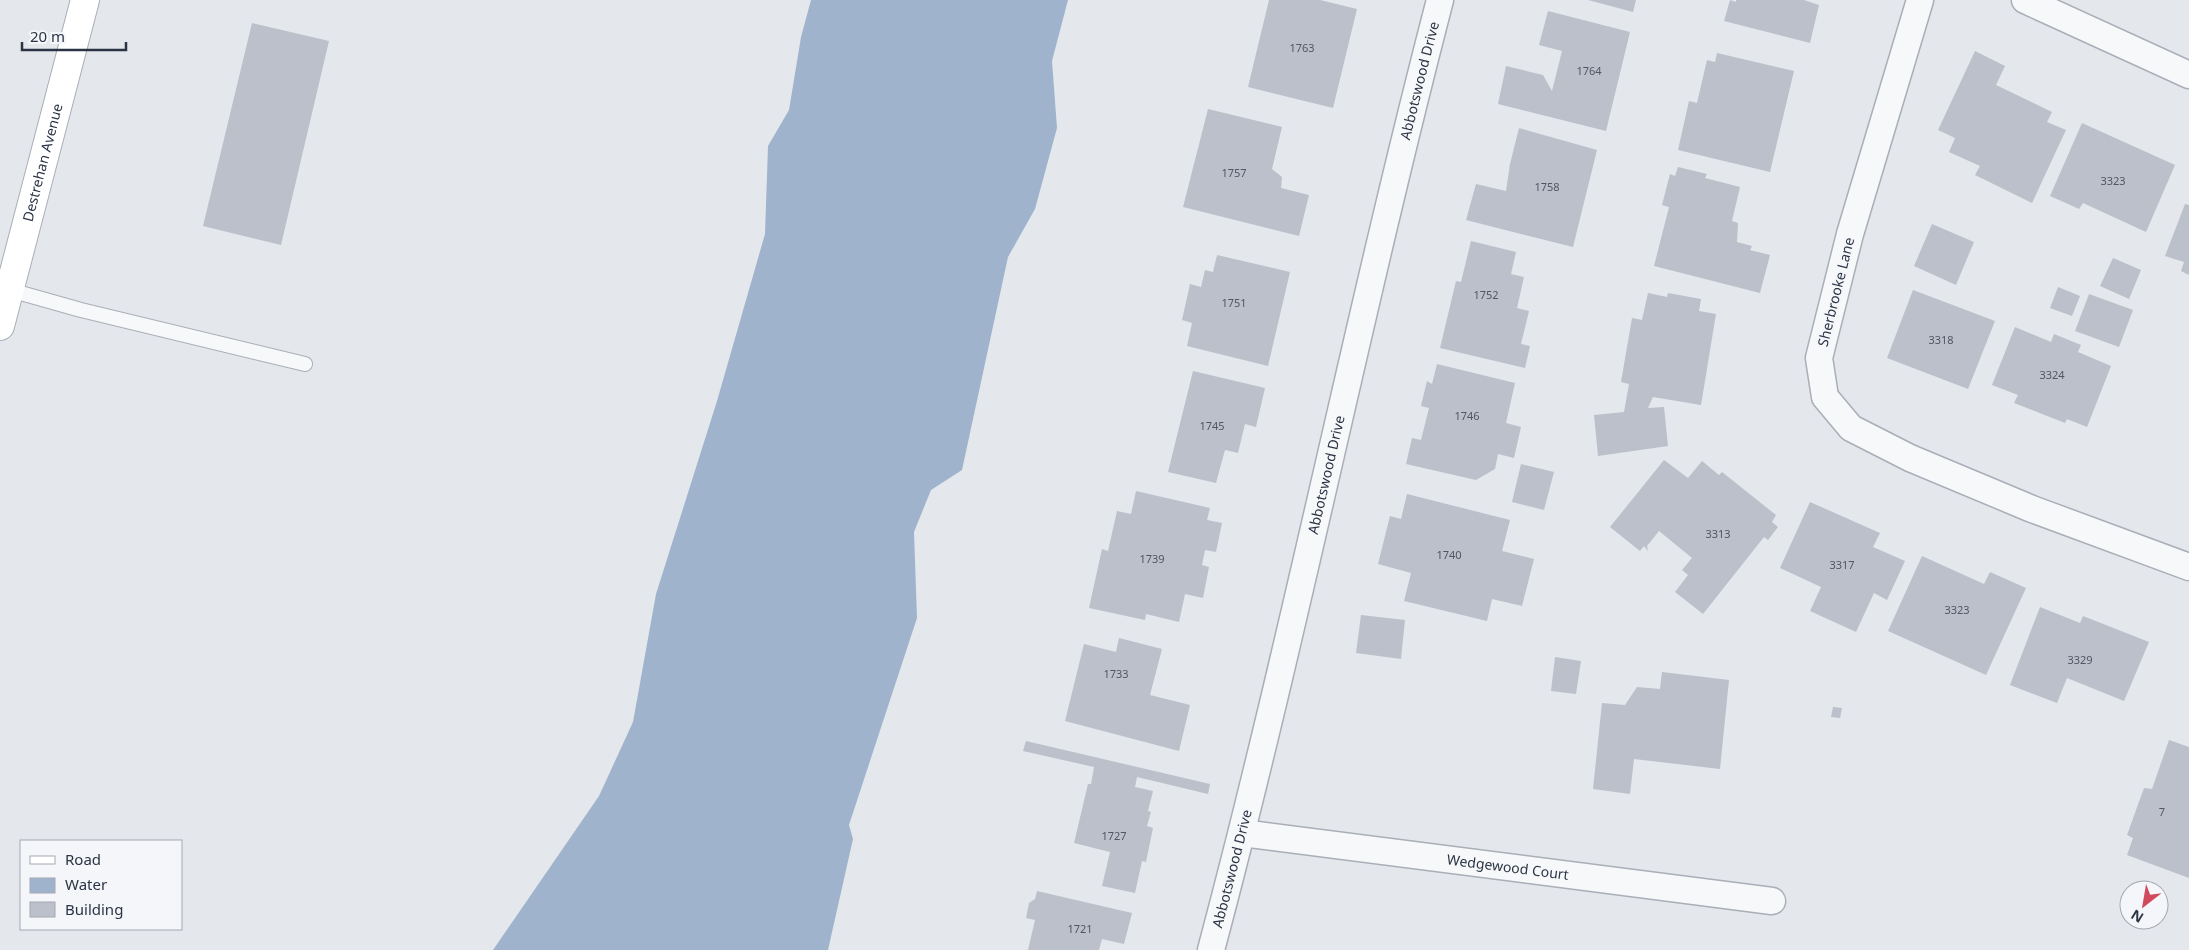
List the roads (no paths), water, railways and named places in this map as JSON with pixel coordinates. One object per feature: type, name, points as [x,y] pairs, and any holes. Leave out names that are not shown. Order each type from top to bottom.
[{"type":"main road","name":"Destrehan Avenue","points":[[0,326],[6,294],[85,0]]},
{"type":"street","name":"Abbotswood Drive","points":[[1211,950],[1242,833],[1404,139],[1440,0]]},
{"type":"street","name":"Sherbrooke Lane","points":[[1920,0],[1850,234],[1819,358],[1826,398],[1851,428],[1910,458],[2032,509],[2189,567]]},
{"type":"street","points":[[2025,0],[2189,75]]},
{"type":"street","name":"Wedgewood Court","points":[[1242,833],[1772,901]]},
{"type":"lane","points":[[6,294],[81,310],[305,364]]},
{"type":"water","points":[[811,0],[1068,0],[1052,61],[1057,128],[1035,209],[1008,257],[962,470],[931,490],[914,532],[917,618],[849,825],[853,839],[828,950],[493,950],[599,796],[633,722],[656,594],[717,401],[765,234],[768,146],[789,110],[801,37]]}]
